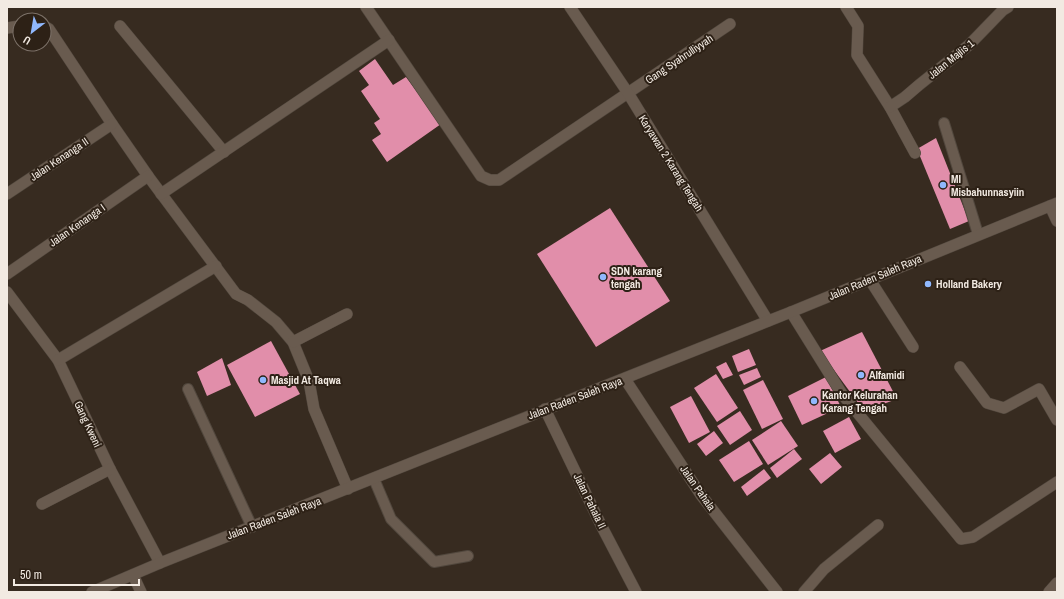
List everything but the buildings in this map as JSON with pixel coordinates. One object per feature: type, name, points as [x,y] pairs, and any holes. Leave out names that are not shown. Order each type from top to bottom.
[{"type":"street","name":"Gang Syahrulliyyah","points":[[366,7],[481,176],[490,180],[499,180],[730,24]]},
{"type":"street","name":"Karyawan 2 Karang Tengah","points":[[570,7],[628,93],[768,321]]},
{"type":"street","points":[[846,7],[858,26],[857,55],[890,107],[915,153]]},
{"type":"street","name":"Jalan Majlis 1","points":[[890,107],[905,97],[918,84],[969,45],[1004,8]]},
{"type":"street","points":[[120,26],[224,152]]},
{"type":"street","points":[[52,34],[148,176],[236,294],[248,300],[276,322],[293,342],[309,381],[314,409],[348,489]]},
{"type":"street","points":[[161,194],[389,40]]},
{"type":"street","name":"Jalan Kenanga II","points":[[7,194],[112,124]]},
{"type":"street","name":"Jalan Kenanga I","points":[[7,274],[148,176]]},
{"type":"street","points":[[1053,204],[1057,221]]},
{"type":"street","name":"Jalan Raden Saleh Raya","points":[[92,592],[160,563],[791,312],[1053,204]]},
{"type":"street","points":[[58,360],[216,266]]},
{"type":"street","points":[[870,280],[913,347]]},
{"type":"street","name":"Gang Kweni","points":[[7,292],[58,360],[110,469],[160,563]]},
{"type":"street","points":[[791,312],[842,394],[961,539],[973,537],[1057,482]]},
{"type":"street","points":[[293,342],[346,314]]},
{"type":"street","points":[[960,367],[988,404],[1004,408],[1039,389],[1057,420]]},
{"type":"street","name":"Jalan Pahala","points":[[624,379],[701,495],[777,592]]},
{"type":"street","name":"Jalan Pahala II","points":[[545,409],[601,525],[636,592]]},
{"type":"street","points":[[42,504],[110,469]]},
{"type":"street","points":[[804,592],[824,569],[878,525]]},
{"type":"street","points":[[133,575],[141,592]]},
{"type":"street","points":[[1049,592],[1057,583]]},
{"type":"lane","points":[[944,123],[978,234]]},
{"type":"lane","points":[[188,389],[252,527]]},
{"type":"lane","points":[[374,479],[391,519],[434,562],[468,556]]},
{"type":"place","name":"MI Misbahunnasyiin","points":[[943,185]]},
{"type":"place","name":"SDN karang tengah","points":[[603,277]]},
{"type":"place","name":"Holland Bakery","points":[[928,284]]},
{"type":"place","name":"Alfamidi","points":[[861,375]]},
{"type":"place","name":"Masjid At Taqwa","points":[[263,380]]},
{"type":"place","name":"Kantor Kelurahan Karang Tengah","points":[[814,401]]}]
